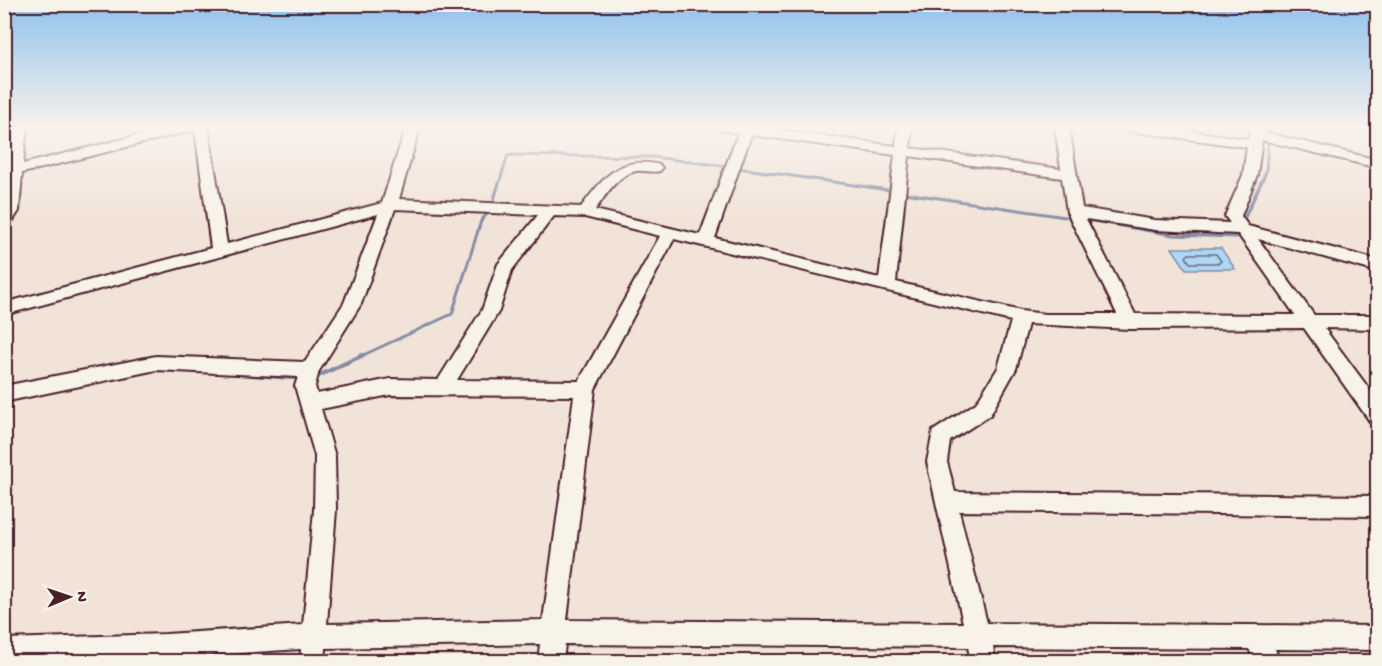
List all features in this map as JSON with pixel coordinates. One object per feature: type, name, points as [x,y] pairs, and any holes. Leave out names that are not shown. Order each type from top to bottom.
[{"type":"street","points":[[4,221],[11,211],[10,172],[66,158]]},
{"type":"street","points":[[206,158],[220,251]]},
{"type":"street","points":[[312,662],[325,510],[325,456],[305,386],[310,370],[352,304],[389,206],[404,158]]},
{"type":"street","points":[[706,241],[736,158]]},
{"type":"street","points":[[888,286],[902,158]]},
{"type":"street","points":[[949,158],[1068,174]]},
{"type":"street","points":[[1066,158],[1075,212],[1130,322]]},
{"type":"street","points":[[1253,158],[1250,175],[1233,216],[1377,417]]},
{"type":"street","points":[[1352,158],[1377,164]]},
{"type":"street","points":[[585,212],[619,172],[630,166],[655,168]]},
{"type":"street","points":[[4,309],[397,204],[585,212],[888,286],[1021,317],[1045,320],[1377,322]]},
{"type":"street","points":[[444,386],[490,311],[504,268],[549,210]]},
{"type":"street","points":[[1075,212],[1155,225],[1241,229],[1377,266]]},
{"type":"street","points":[[550,662],[585,388],[670,232]]},
{"type":"street","points":[[984,662],[937,462],[940,437],[983,410],[1007,369],[1021,317]]},
{"type":"street","points":[[4,394],[156,363],[310,370]]},
{"type":"street","points":[[310,403],[390,387],[585,388]]},
{"type":"street","points":[[946,501],[1377,506]]},
{"type":"street","points":[[4,651],[166,646],[314,636],[553,632],[1377,638]]},
{"type":"street","points":[[1256,637],[1268,662]]},
{"type":"water","points":[[1172,248],[1221,248],[1235,269],[1186,269]]},
{"type":"waterway","points":[[494,199],[507,158]]},
{"type":"waterway","points":[[662,158],[725,166]]},
{"type":"waterway","points":[[1243,221],[1266,172],[1267,158]]},
{"type":"waterway","points":[[738,168],[888,190]]},
{"type":"waterway","points":[[905,193],[1065,217]]},
{"type":"waterway","points":[[359,357],[452,314],[481,221],[487,214]]},
{"type":"waterway","points":[[1087,220],[1173,235],[1237,237]]},
{"type":"waterway","points":[[318,376],[363,355]]},
{"type":"waterway","points":[[227,373],[295,378]]}]
